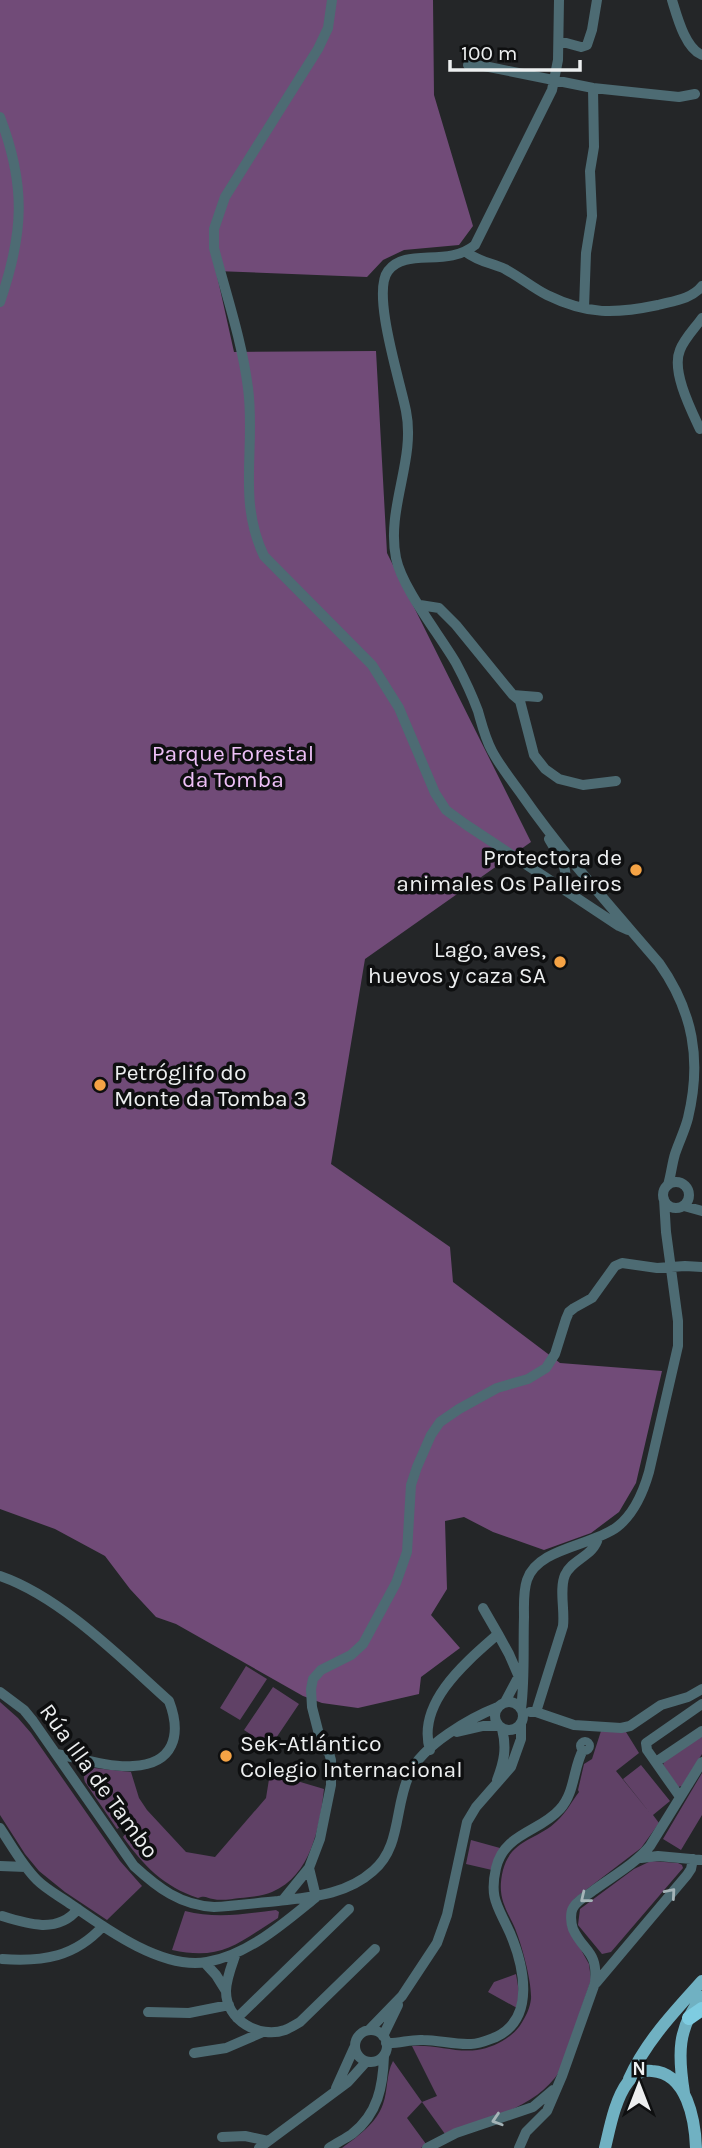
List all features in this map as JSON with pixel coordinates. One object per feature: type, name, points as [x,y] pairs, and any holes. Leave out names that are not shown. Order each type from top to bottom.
[{"type":"highway","points":[[689,2018],[701,2002]]},
{"type":"main road","points":[[605,2148],[615,2110],[635,2067],[651,2041],[702,1981]]},
{"type":"main road","points":[[689,2018],[682,2033],[680,2049],[684,2093],[693,2120],[696,2148]]},
{"type":"main road","points":[[628,2081],[643,2071],[654,2071],[672,2079],[684,2093]]},
{"type":"main road","points":[[693,2120],[702,2131]]},
{"type":"street","points":[[332,0],[328,28],[318,49],[225,197],[214,229],[214,248],[245,366],[251,523],[264,556],[372,665],[387,687],[399,708],[435,793],[446,810],[619,926],[633,932]]},
{"type":"street","points":[[333,2092],[360,2034],[369,2030],[402,1996],[437,1943],[447,1915],[467,1822],[475,1807],[511,1767],[517,1754],[521,1739],[524,1592],[530,1572],[549,1556],[598,1538],[620,1525],[633,1510],[649,1472],[678,1346],[678,1321],[663,1194],[668,1185],[693,1097],[695,1055],[685,1008],[659,963],[541,822],[493,753],[465,681],[397,562],[393,544],[393,527],[409,426],[389,344],[383,284],[389,270],[402,261],[412,258],[442,258],[466,252],[475,244],[552,90],[558,60],[559,0]]},
{"type":"street","points":[[559,41],[581,47],[587,45],[597,0]]},
{"type":"street","points":[[672,0],[677,21],[696,53],[702,55]]},
{"type":"street","points":[[468,65],[593,88],[679,97],[695,94]]},
{"type":"street","points":[[584,308],[586,253],[592,216],[590,171],[594,147],[593,88]]},
{"type":"street","points":[[0,117],[15,160],[19,194],[19,224],[0,302]]},
{"type":"street","points":[[466,252],[477,260],[503,268],[546,294],[607,313],[681,300],[702,286]]},
{"type":"street","points":[[701,429],[686,399],[678,363],[680,351],[702,318]]},
{"type":"street","points":[[420,605],[439,608],[520,701],[534,755],[545,769],[559,779],[583,785],[616,781]]},
{"type":"street","points":[[513,695],[538,697]]},
{"type":"street","points":[[541,822],[564,865],[567,877],[565,883]]},
{"type":"street","points":[[551,880],[594,887]]},
{"type":"street","points":[[577,898],[590,893],[594,887]]},
{"type":"street","points":[[674,1158],[679,1183]]},
{"type":"street","points":[[668,1185],[679,1183],[687,1188],[687,1201]]},
{"type":"street","points":[[664,1199],[673,1208]]},
{"type":"street","points":[[687,1201],[702,1211]]},
{"type":"street","points":[[665,1223],[673,1208],[687,1201],[702,1202]]},
{"type":"street","points":[[283,1900],[309,1868],[320,1839],[331,1785],[331,1760],[329,1753],[322,1746],[312,1707],[313,1679],[321,1670],[352,1655],[363,1644],[396,1583],[407,1552],[411,1485],[431,1435],[440,1422],[459,1409],[497,1388],[528,1379],[546,1368],[555,1354],[569,1312],[592,1298],[615,1266],[622,1263],[639,1267],[702,1268]]},
{"type":"street","points":[[536,1712],[563,1626],[565,1574],[570,1566],[587,1555],[598,1538]]},
{"type":"street","points":[[0,1577],[30,1589],[68,1613],[169,1701],[175,1716],[176,1731],[172,1746],[163,1757],[146,1764],[131,1767],[57,1754]]},
{"type":"street","points":[[483,1608],[519,1677]]},
{"type":"street","points":[[430,1750],[426,1738],[430,1716],[439,1694],[498,1634]]},
{"type":"street","points":[[496,1784],[505,1756],[505,1740],[494,1714],[519,1677],[523,1665]]},
{"type":"street","points":[[449,1734],[469,1728],[514,1730],[522,1715],[536,1712],[574,1725],[630,1727],[661,1705],[688,1697],[702,1689]]},
{"type":"street","name":"Rúa Illa de Tambo","points":[[0,1692],[24,1710],[134,1866],[155,1886],[198,1906],[232,1906],[316,1897],[358,1882],[374,1871],[387,1855],[405,1786],[410,1771],[418,1760],[472,1718],[501,1704]]},
{"type":"street","points":[[501,1704],[515,1703],[522,1715]]},
{"type":"street","points":[[680,1797],[647,1750],[646,1743],[702,1704]]},
{"type":"street","points":[[656,1762],[702,1731]]},
{"type":"street","points":[[369,2030],[379,2032],[385,2039],[401,2044],[423,2040],[472,2045],[504,2033],[513,2024],[521,2010],[524,1991],[513,1944],[494,1899],[497,1865],[500,1854],[507,1845],[520,1835],[542,1825],[563,1807],[583,1750]]},
{"type":"street","points":[[613,1961],[599,1962],[593,1958],[571,1925],[573,1908],[640,1858],[702,1762]]},
{"type":"street","points":[[0,1828],[39,1882],[140,1948],[183,1962],[205,1963],[236,1954],[286,1921],[316,1897],[309,1868]]},
{"type":"street","points":[[640,1858],[658,1856],[698,1859]]},
{"type":"street","points":[[595,1983],[698,1859]]},
{"type":"street","points":[[0,1866],[26,1867]]},
{"type":"street","points":[[2,1916],[34,1925],[46,1925],[65,1920],[78,1909]]},
{"type":"street","points":[[237,2018],[349,1909]]},
{"type":"street","points":[[2,1959],[49,1957],[67,1953],[91,1940],[103,1926]]},
{"type":"street","points":[[194,2053],[226,2048],[263,2032],[287,2030],[300,2022],[374,1949]]},
{"type":"street","points":[[226,1991],[236,1954]]},
{"type":"street","points":[[519,2148],[526,2132],[547,2111],[562,2076],[595,1983],[593,1958]]},
{"type":"street","points":[[205,1963],[226,1991],[229,2005],[237,2018],[263,2032]]},
{"type":"street","points":[[329,2148],[366,2122],[377,2103],[384,2073],[385,2039],[402,1996]]},
{"type":"street","points":[[148,2012],[190,2013],[229,2005]]},
{"type":"street","points":[[354,2048],[358,2057],[367,2062],[376,2074],[380,2089]]},
{"type":"street","points":[[222,2137],[245,2136],[263,2145],[348,2082],[367,2062],[377,2061],[384,2056]]},
{"type":"street","points":[[427,2148],[456,2133],[533,2107],[556,2088]]},
{"type":"street","points":[[533,2107],[541,2118]]},
{"type":"shaded area","points":[[246,1666],[267,1679],[240,1720],[220,1708]]},
{"type":"shaded area","points":[[273,1687],[299,1704],[270,1747],[244,1730]]},
{"type":"shaded area","points":[[0,1702],[31,1733],[120,1861],[142,1886],[107,1920],[39,1871],[0,1815]]},
{"type":"shaded area","points":[[601,1731],[626,1732],[639,1753],[616,1771],[650,1813],[623,1779],[641,1765],[670,1801],[653,1815],[659,1823],[641,1848],[574,1899],[567,1916],[567,1925],[589,1964],[591,1980],[560,2071],[550,2084],[523,2104],[445,2134],[422,2102],[437,2096],[412,2046],[469,2051],[483,2049],[507,2038],[525,2018],[531,1999],[530,1982],[520,1942],[503,1900],[503,1870],[512,1852],[550,1827],[566,1811],[579,1792],[584,1764],[592,1759]]},
{"type":"shaded area","points":[[702,1734],[702,1754],[682,1786],[678,1787],[663,1765],[665,1760]]},
{"type":"shaded area","points":[[94,1768],[131,1772],[139,1798],[147,1810],[186,1852],[215,1857],[266,1798],[270,1773],[324,1789],[316,1834],[305,1862],[296,1874],[272,1892],[227,1900],[198,1898],[165,1881],[147,1866],[123,1837],[126,1833],[122,1826],[117,1829],[85,1782],[85,1772]]},
{"type":"shaded area","points":[[702,1773],[702,1815],[681,1850],[663,1839]]},
{"type":"shaded area","points":[[471,1840],[500,1848],[492,1870],[466,1864]]},
{"type":"shaded area","points":[[651,1861],[678,1863],[683,1868],[611,1952],[602,1954],[578,1925],[580,1909],[634,1869]]},
{"type":"shaded area","points":[[276,1910],[279,1912],[278,1918],[229,1948],[204,1953],[172,1950],[185,1911],[219,1915]]},
{"type":"shaded area","points":[[516,1974],[519,1992],[517,2008],[488,1992],[494,1982]]},
{"type":"shaded area","points":[[393,2061],[422,2102],[407,2118],[426,2144],[421,2148],[342,2148],[376,2118],[385,2099]]},
{"type":"green space","name":"Parque Forestal da Tomba","points":[[0,0],[433,0],[434,95],[473,226],[459,245],[404,250],[383,260],[367,277],[216,271],[234,352],[376,351],[387,553],[531,842],[365,959],[331,1164],[450,1247],[453,1282],[560,1363],[662,1371],[636,1483],[619,1512],[591,1533],[544,1550],[493,1532],[464,1517],[445,1521],[447,1589],[431,1615],[460,1648],[421,1677],[419,1694],[358,1708],[322,1703],[303,1696],[176,1624],[156,1617],[105,1556],[55,1529],[0,1509]]},
{"type":"place","name":"Protectora de animales Os Palleiros","points":[[636,870]]},
{"type":"place","name":"Lago, aves, huevos y caza SA","points":[[560,962]]},
{"type":"place","name":"Petróglifo do Monte da Tomba 3","points":[[100,1085]]},
{"type":"place","name":"Sek-Atlántico Colegio Internacional","points":[[226,1756]]}]
